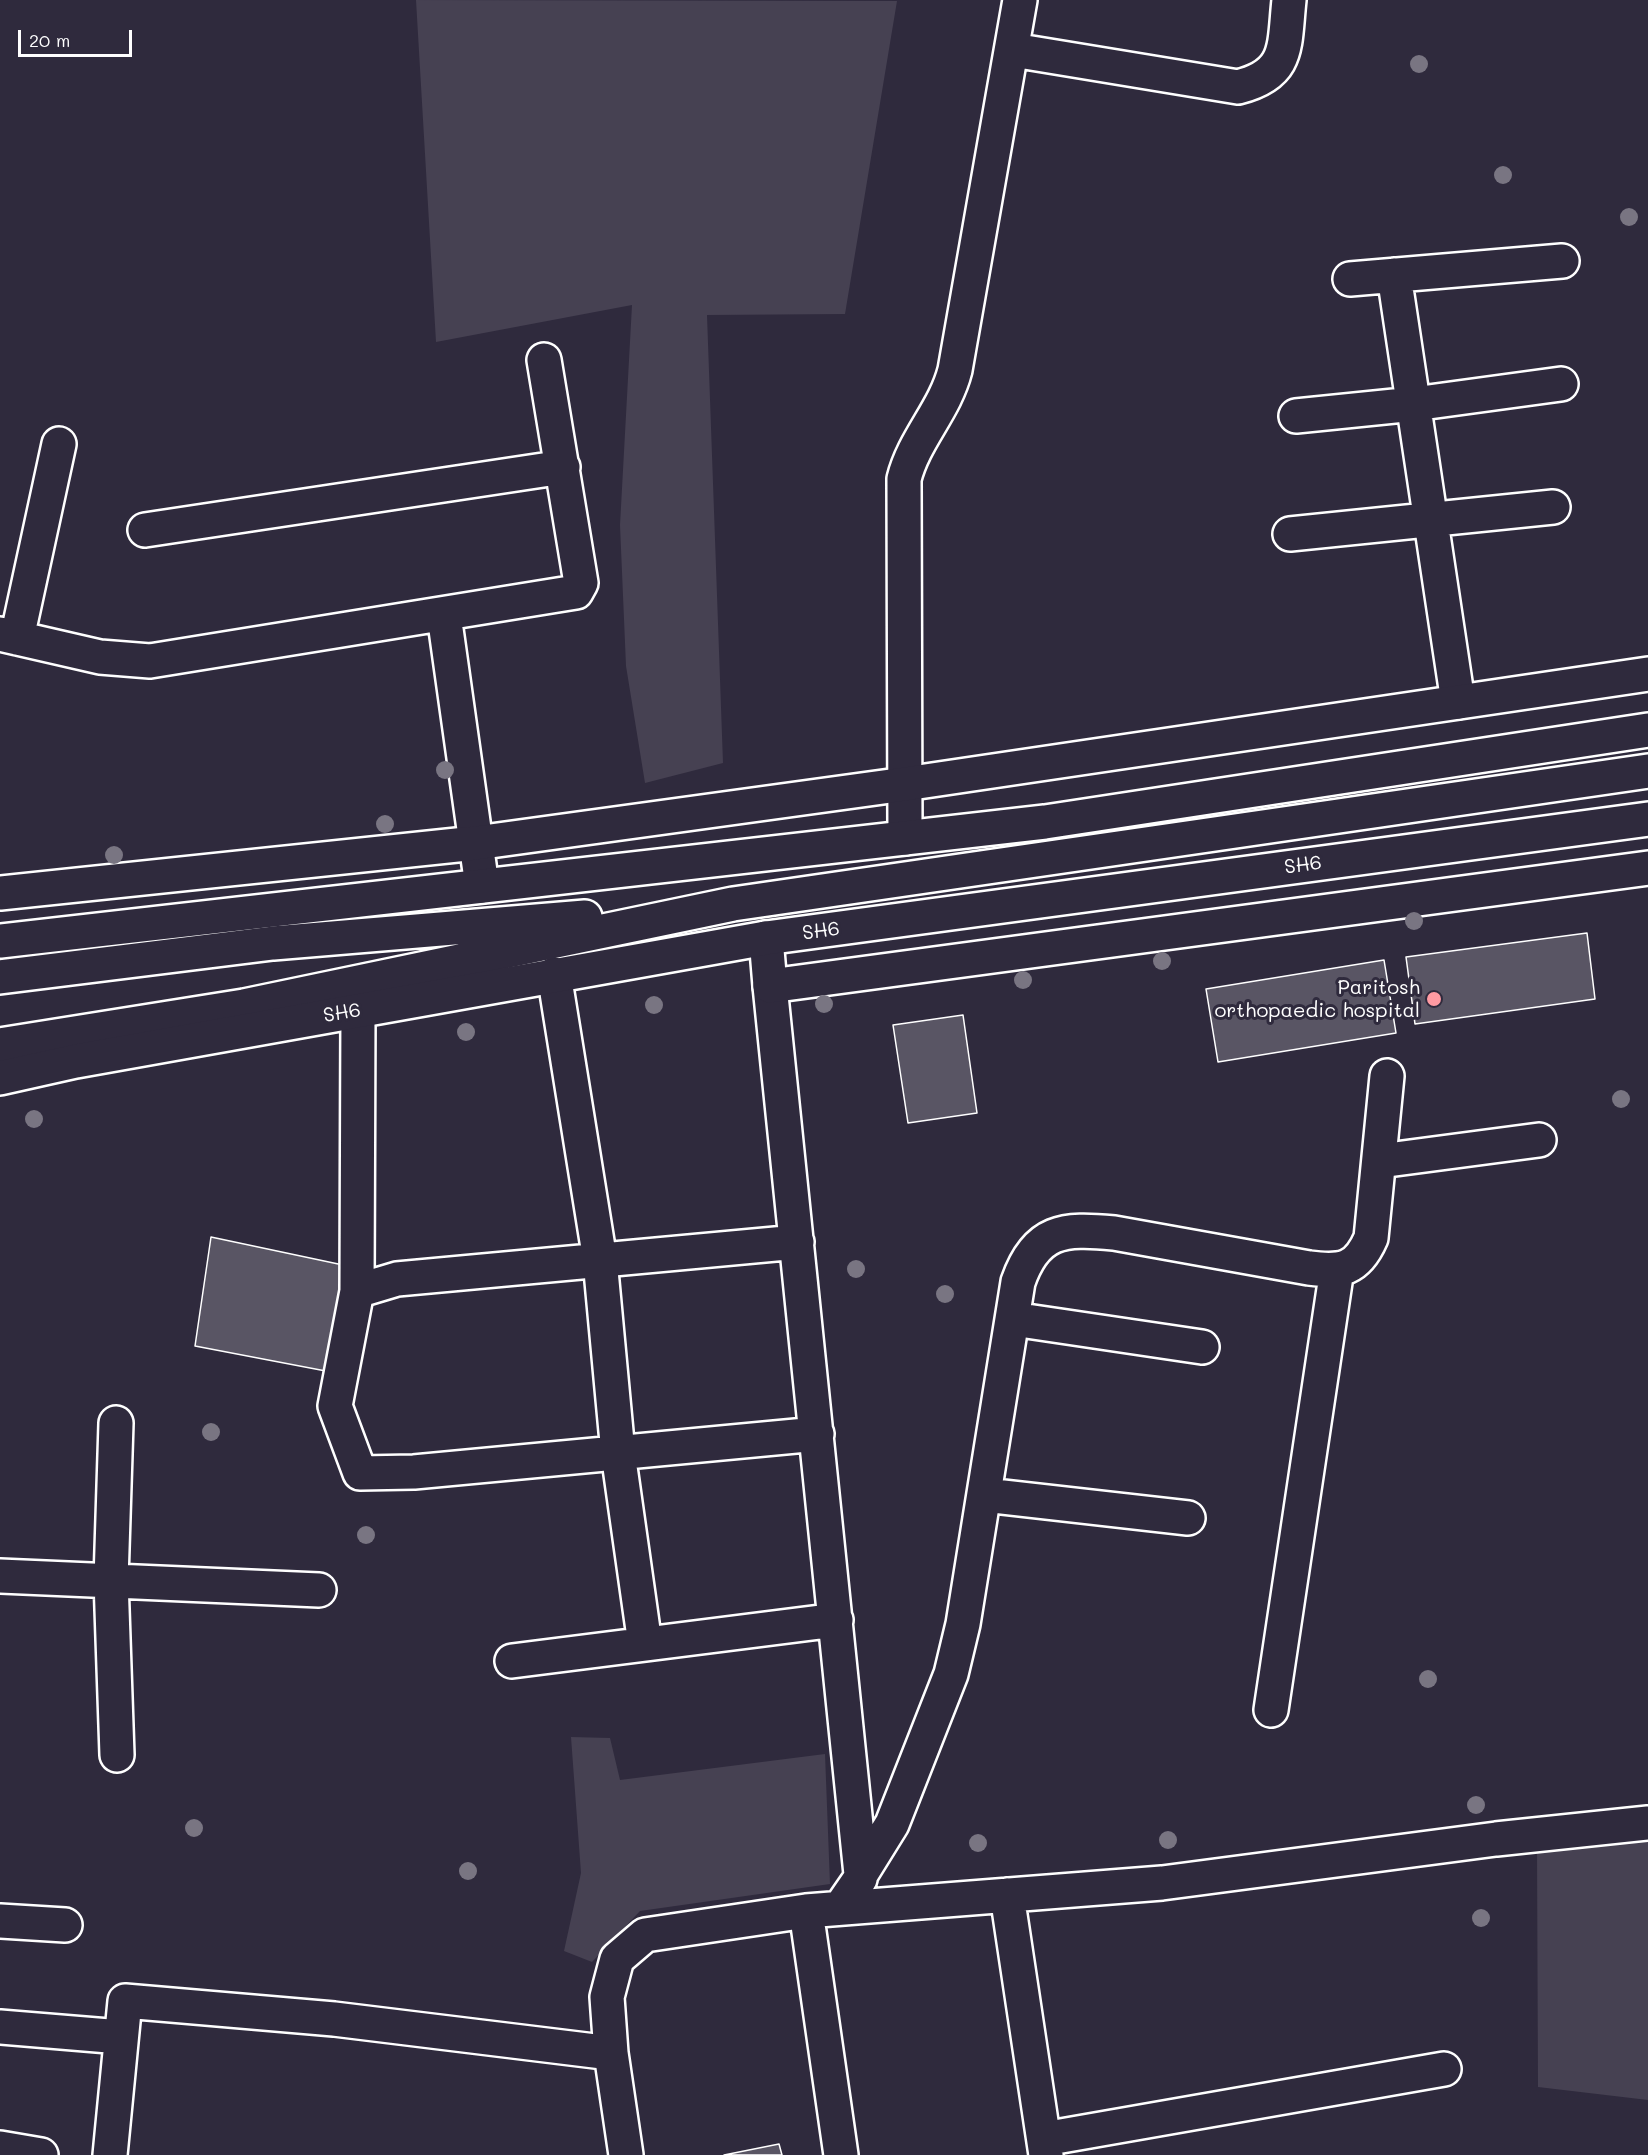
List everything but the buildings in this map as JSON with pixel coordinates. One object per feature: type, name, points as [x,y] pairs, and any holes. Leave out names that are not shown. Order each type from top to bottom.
[{"type":"street","points":[[905,838],[904,479],[913,451],[951,387],[1013,50],[1020,0]]},
{"type":"street","points":[[1013,50],[1238,87],[1259,81],[1275,68],[1284,49],[1289,0]]},
{"type":"street","points":[[1350,279],[1562,261]]},
{"type":"street","points":[[1394,275],[1458,702]]},
{"type":"street","points":[[59,444],[8,636],[100,657],[150,661],[571,595],[579,589],[563,467],[544,360]]},
{"type":"street","points":[[1296,416],[1414,404],[1560,384]]},
{"type":"street","points":[[145,530],[563,467]]},
{"type":"street","points":[[1290,534],[1553,507]]},
{"type":"street","points":[[444,615],[482,886]]},
{"type":"street","points":[[0,893],[476,843],[905,784],[1648,674]]},
{"type":"street","points":[[0,941],[1045,822],[1648,730]]},
{"type":"street","points":[[0,977],[273,943],[733,904],[1648,771]]},
{"type":"street","name":"SH6","points":[[0,1078],[554,974],[766,938],[1648,819]]},
{"type":"street","points":[[770,986],[1648,868]]},
{"type":"street","points":[[0,1045],[244,1006],[733,904]]},
{"type":"street","points":[[766,938],[861,1874]]},
{"type":"street","points":[[554,974],[600,1260],[618,1453],[645,1644]]},
{"type":"street","points":[[358,1010],[357,1291],[335,1406],[360,1473],[414,1472],[817,1434]]},
{"type":"street","points":[[840,1908],[892,1824],[951,1674],[963,1624],[1018,1282],[1026,1259],[1043,1241],[1082,1230],[1114,1233],[1309,1268],[1337,1269],[1351,1265],[1363,1255],[1371,1238],[1387,1076]]},
{"type":"street","points":[[1380,1161],[1539,1140]]},
{"type":"street","points":[[357,1291],[397,1279],[797,1242]]},
{"type":"street","points":[[1271,1710],[1337,1269]]},
{"type":"street","points":[[1012,1319],[1202,1347]]},
{"type":"street","points":[[116,1423],[111,1580],[117,1755]]},
{"type":"street","points":[[984,1495],[1188,1518]]},
{"type":"street","points":[[0,1576],[319,1590]]},
{"type":"street","points":[[512,1661],[836,1620]]},
{"type":"street","points":[[626,2155],[611,2053],[607,1997],[617,1959],[645,1935],[806,1911],[1162,1883],[1496,1839],[1648,1823]]},
{"type":"street","points":[[1007,1895],[1045,2147],[1444,2069]]},
{"type":"street","points":[[806,1911],[841,2155]]},
{"type":"street","points":[[0,1921],[65,1925]]},
{"type":"street","points":[[110,2155],[125,2001],[334,2019],[611,2053]]},
{"type":"street","points":[[0,2027],[122,2037]]},
{"type":"street","points":[[0,2148],[41,2155]]},
{"type":"shaded area","points":[[416,0],[897,1],[845,314],[707,315],[723,763],[645,783],[626,666],[620,525],[632,305],[436,342]]},
{"type":"shaded area","points":[[571,1737],[610,1738],[620,1780],[825,1754],[830,1884],[640,1911],[592,1962],[564,1951],[581,1873]]},
{"type":"shaded area","points":[[1648,1836],[1648,2100],[1538,2087],[1537,1849]]},
{"type":"place","name":"Paritosh orthopaedic hospital","points":[[1434,999]]}]
